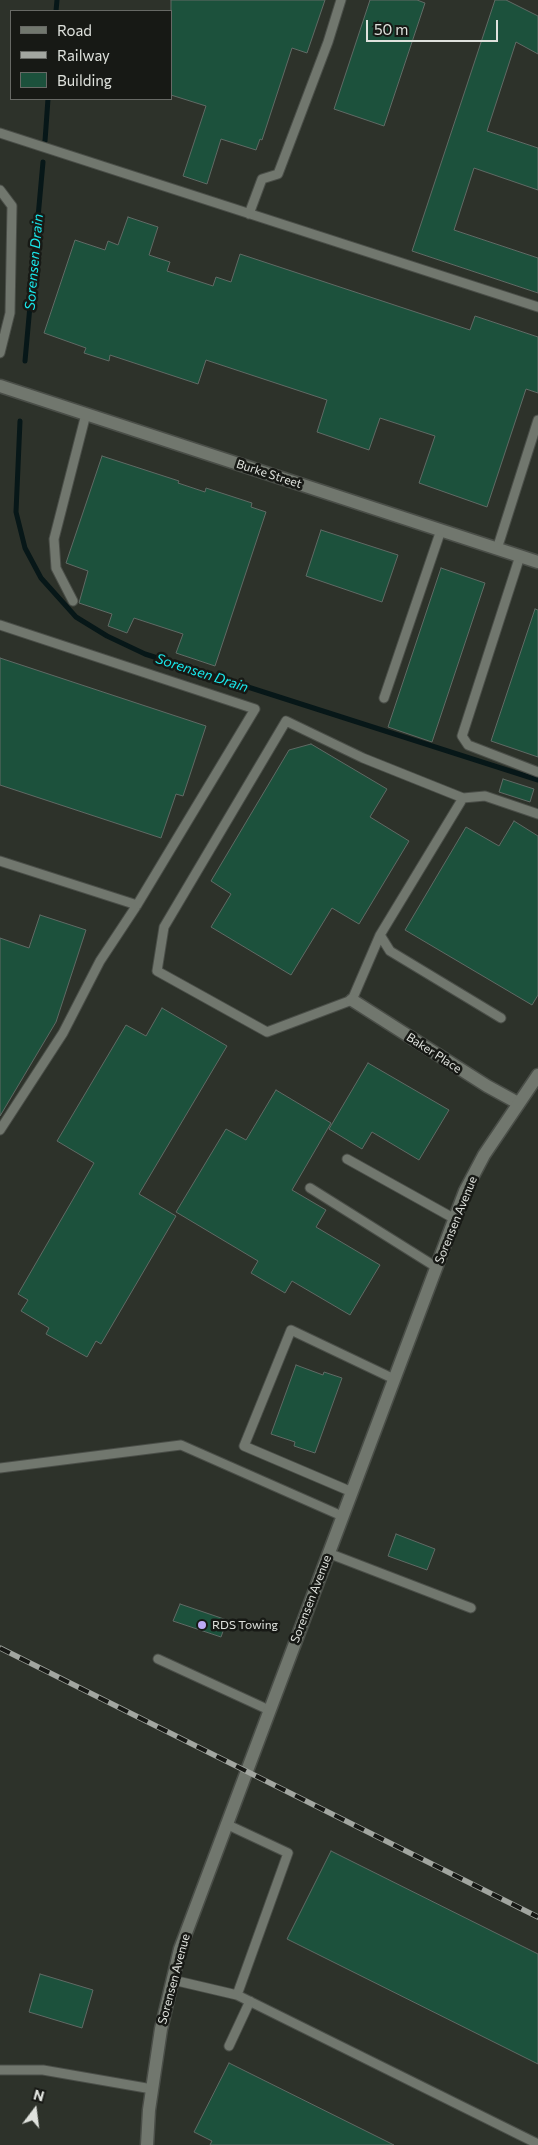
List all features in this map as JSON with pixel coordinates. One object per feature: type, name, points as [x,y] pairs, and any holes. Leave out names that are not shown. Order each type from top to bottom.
[{"type":"street","name":"Burke Street","points":[[0,386],[538,562]]},
{"type":"street","name":"Baker Place","points":[[352,1000],[518,1104]]},
{"type":"street","name":"Sorensen Avenue","points":[[147,2145],[149,2110],[161,2029],[180,1949],[465,1191],[484,1155],[538,1074]]},
{"type":"lane","points":[[250,214],[262,180],[278,174],[328,42],[341,0]]},
{"type":"lane","points":[[0,133],[538,307]]},
{"type":"lane","points":[[0,190],[12,206],[10,313],[0,353]]},
{"type":"lane","points":[[73,602],[56,568],[54,539],[86,414]]},
{"type":"lane","points":[[496,549],[538,420]]},
{"type":"lane","points":[[384,698],[440,530]]},
{"type":"lane","points":[[520,556],[462,736],[468,745],[538,772]]},
{"type":"lane","points":[[0,625],[255,708],[137,905],[100,961],[63,1033],[0,1130]]},
{"type":"lane","points":[[463,798],[380,935],[352,1000],[267,1032],[157,971],[164,927],[286,721],[363,758],[463,798],[485,796],[538,814]]},
{"type":"lane","points":[[0,861],[137,905]]},
{"type":"lane","points":[[380,935],[390,951],[501,1018]]},
{"type":"lane","points":[[347,1159],[455,1219]]},
{"type":"lane","points":[[310,1188],[436,1267]]},
{"type":"lane","points":[[352,1492],[244,1446],[291,1330],[394,1379]]},
{"type":"lane","points":[[0,1468],[182,1445],[342,1516]]},
{"type":"lane","points":[[328,1553],[471,1608]]},
{"type":"lane","points":[[158,1658],[269,1710]]},
{"type":"lane","points":[[226,1824],[288,1852],[237,1995]]},
{"type":"lane","points":[[173,1980],[237,1995],[538,2144]]},
{"type":"lane","points":[[229,2046],[250,2001]]},
{"type":"lane","points":[[0,2070],[43,2070],[152,2090]]},
{"type":"building","points":[[171,0],[325,0],[307,53],[292,48],[262,140],[260,139],[256,150],[221,139],[207,184],[183,176],[206,106],[172,95]]},
{"type":"building","points":[[370,0],[417,0],[425,3],[384,126],[334,109]]},
{"type":"building","points":[[495,0],[506,0],[538,16],[538,54],[516,42],[487,131],[538,148],[538,190],[474,168],[454,230],[538,258],[538,293],[412,251]]},
{"type":"building","points":[[128,217],[158,227],[149,255],[170,262],[167,271],[213,286],[216,277],[231,282],[240,254],[470,330],[475,316],[538,337],[538,393],[526,389],[487,507],[419,483],[435,436],[380,418],[369,450],[317,432],[327,400],[206,360],[198,384],[110,355],[109,361],[84,353],[86,348],[44,333],[75,240],[105,250],[108,241],[118,245]]},
{"type":"building","points":[[102,456],[179,481],[178,483],[205,492],[206,488],[252,503],[251,507],[266,512],[215,666],[176,653],[183,634],[134,618],[127,633],[108,626],[112,614],[79,603],[88,571],[66,563]]},
{"type":"building","points":[[321,530],[398,555],[382,602],[306,576]]},
{"type":"building","points":[[441,568],[485,583],[432,742],[388,727]]},
{"type":"building","points":[[535,609],[538,610],[538,757],[491,741]]},
{"type":"building","points":[[0,658],[206,726],[183,796],[176,794],[161,838],[0,785]]},
{"type":"building","points":[[311,744],[387,789],[370,817],[409,841],[359,924],[332,908],[291,975],[211,927],[231,894],[211,881],[289,750]]},
{"type":"building","points":[[503,779],[534,789],[530,802],[499,792]]},
{"type":"building","points":[[514,821],[538,836],[538,995],[532,1005],[405,930],[466,827],[499,846]]},
{"type":"building","points":[[40,915],[86,930],[56,1022],[0,1116],[0,938],[29,948]]},
{"type":"building","points":[[162,1008],[227,1046],[139,1194],[176,1216],[101,1344],[96,1341],[87,1357],[46,1334],[49,1328],[21,1311],[28,1300],[18,1294],[94,1163],[57,1141],[126,1025],[146,1036]]},
{"type":"building","points":[[368,1063],[449,1110],[419,1160],[372,1132],[362,1149],[329,1129]]},
{"type":"building","points":[[276,1090],[331,1123],[292,1190],[326,1210],[316,1227],[380,1265],[350,1315],[292,1281],[285,1293],[251,1273],[258,1261],[176,1212],[226,1129],[246,1140]]},
{"type":"building","points":[[296,1365],[323,1375],[324,1372],[342,1378],[315,1453],[294,1446],[295,1442],[271,1434]]},
{"type":"building","points":[[396,1534],[435,1549],[427,1570],[388,1556]]},
{"type":"building","points":[[180,1604],[227,1620],[221,1637],[173,1621]]},
{"type":"building","points":[[331,1851],[538,1954],[538,2064],[287,1939]]},
{"type":"building","points":[[40,1974],[93,1990],[82,2028],[29,2012]]},
{"type":"building","points":[[229,2063],[394,2145],[210,2145],[212,2141],[194,2132]]},
{"type":"waterway","name":"Sorensen Drain","points":[[56,10],[57,0]]},
{"type":"waterway","name":"Sorensen Drain","points":[[45,141],[48,100]]},
{"type":"waterway","name":"Sorensen Drain","points":[[25,361],[43,162]]},
{"type":"waterway","name":"Sorensen Drain","points":[[20,421],[16,512],[25,548],[41,578],[76,617],[107,636],[145,654],[538,780]]},
{"type":"railway","points":[[0,1648],[538,1917]]},
{"type":"place","name":"RDS Towing","points":[[202,1625]]}]
